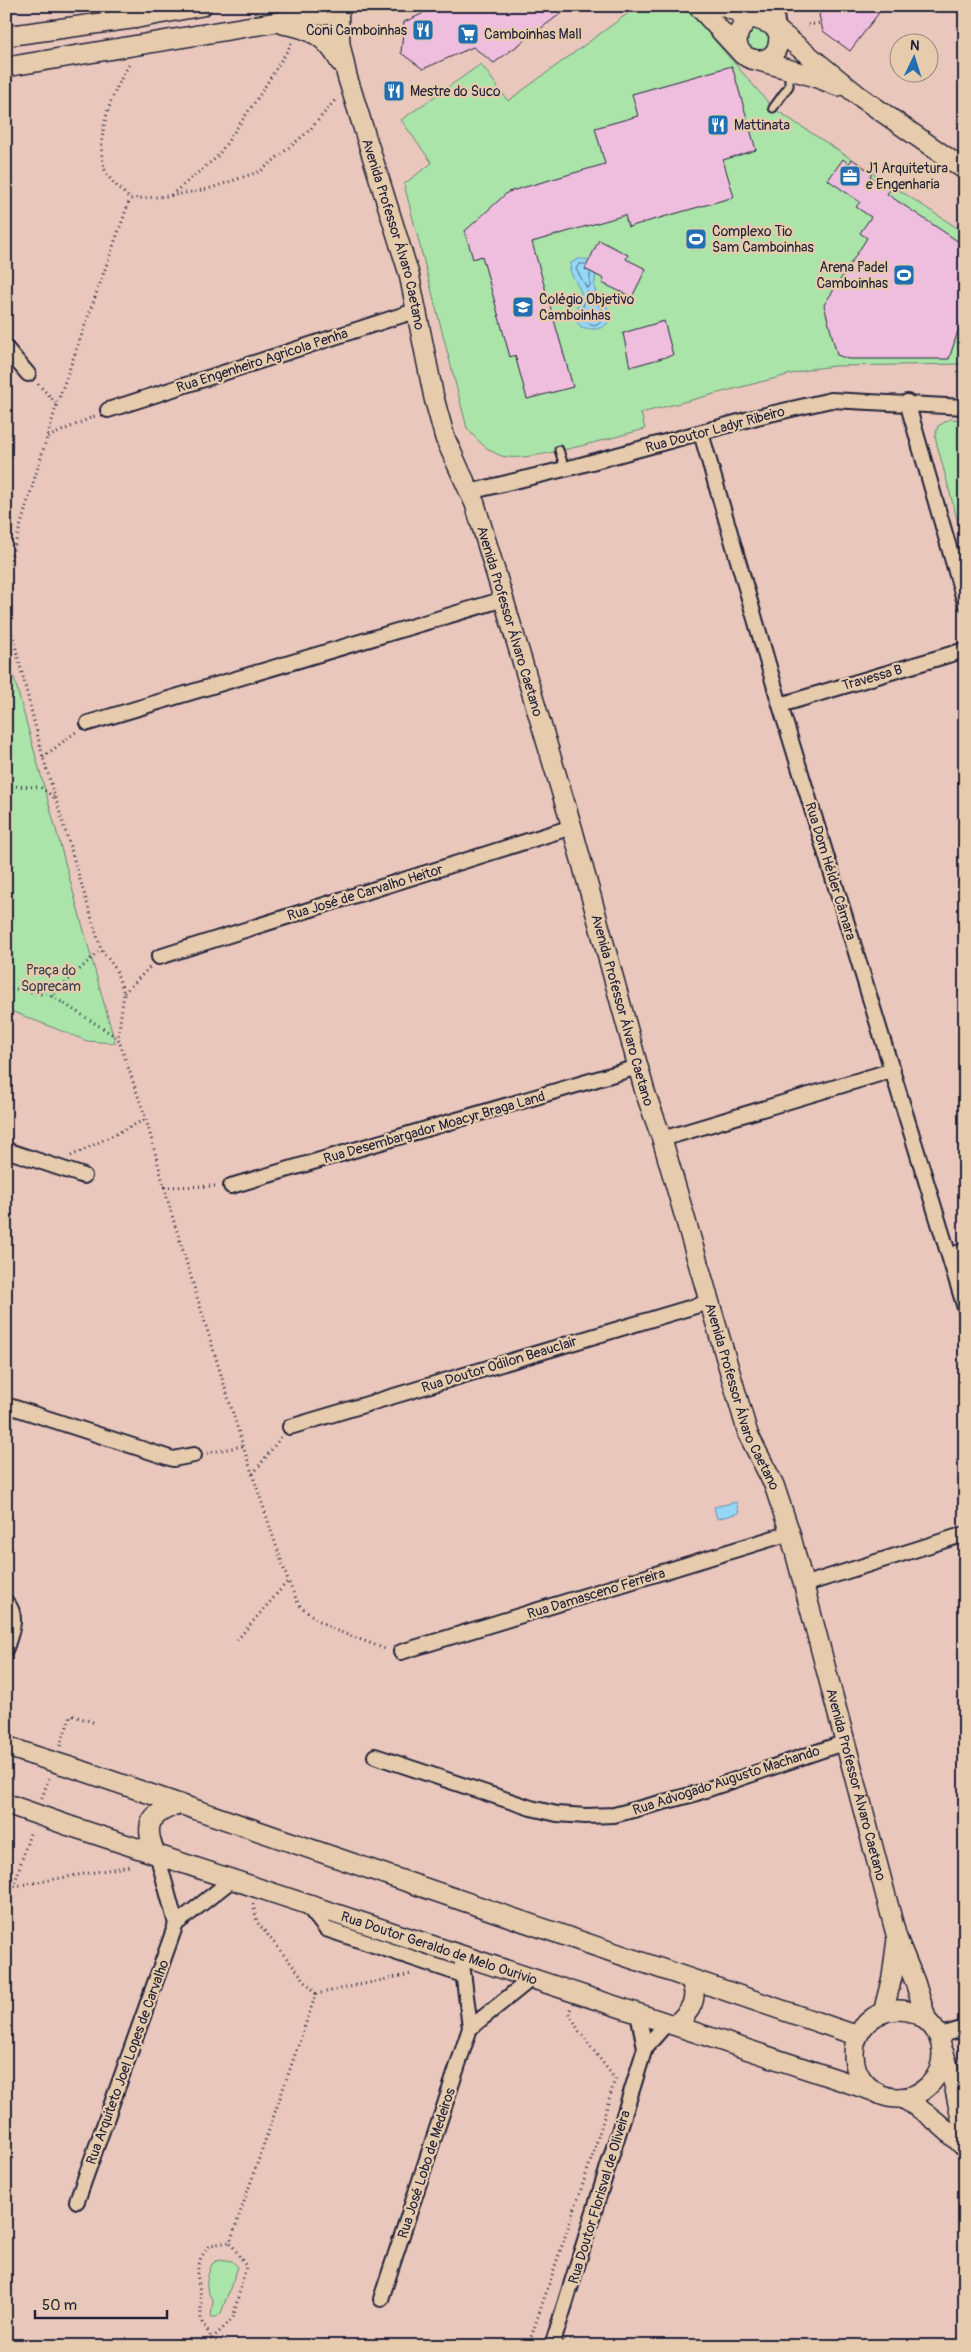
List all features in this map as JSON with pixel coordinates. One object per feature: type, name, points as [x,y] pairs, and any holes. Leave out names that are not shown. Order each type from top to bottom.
[{"type":"street","points":[[6,36],[155,15],[202,6]]},
{"type":"street","points":[[698,6],[740,53],[749,58],[830,82],[859,96]]},
{"type":"street","points":[[722,6],[754,11],[859,96],[965,170]]},
{"type":"street","points":[[754,11],[742,27],[737,40],[741,52],[749,58],[763,60],[773,54],[779,44],[775,6]]},
{"type":"street","points":[[6,67],[272,23],[343,8]]},
{"type":"street","name":"Avenida Professor Álvaro Caetano","points":[[343,8],[340,44],[348,79],[409,274],[434,398],[445,438],[469,492],[504,599],[572,827],[638,1067],[662,1139],[748,1434],[774,1485],[790,1534],[897,1938],[954,2085],[965,2137]]},
{"type":"street","points":[[150,43],[163,27],[160,19],[155,15]]},
{"type":"street","points":[[272,23],[301,27],[320,35],[333,48],[348,79]]},
{"type":"street","name":"Rua Engenheiro Agricola Penha","points":[[108,410],[415,311]]},
{"type":"street","points":[[6,348],[28,374]]},
{"type":"street","name":"Rua Doutor Ladyr Ribeiro","points":[[469,492],[565,469],[766,414],[831,400],[907,402],[965,407]]},
{"type":"street","points":[[907,402],[965,602]]},
{"type":"street","name":"Rua Dom Hélder Câmara","points":[[701,433],[780,705],[950,1256],[961,1278],[965,1308]]},
{"type":"street","points":[[88,723],[504,599]]},
{"type":"street","name":"Travessa B","points":[[780,705],[965,650]]},
{"type":"street","name":"Rua José de Carvalho Heitor","points":[[159,957],[572,827]]},
{"type":"street","name":"Rua Desembargador Moacyr Braga Land","points":[[231,1186],[638,1067]]},
{"type":"street","points":[[662,1139],[893,1070]]},
{"type":"street","points":[[6,1150],[84,1176]]},
{"type":"street","points":[[950,1256],[965,1250]]},
{"type":"street","name":"Rua Doutor Odilon Beauclair","points":[[290,1427],[709,1302]]},
{"type":"street","points":[[6,1405],[173,1459],[194,1455]]},
{"type":"street","name":"Rua Damasceno Ferreira","points":[[401,1652],[790,1534]]},
{"type":"street","points":[[803,1585],[965,1534]]},
{"type":"street","points":[[6,1602],[11,1608],[13,1617],[6,1648]]},
{"type":"street","name":"Rua Advogado Augusto Machando","points":[[375,1756],[531,1808],[557,1814],[586,1816],[614,1815],[656,1805],[846,1742]]},
{"type":"street","points":[[6,1746],[858,2036]]},
{"type":"street","name":"Rua Doutor Geraldo de Melo Ourivio","points":[[8,1804],[874,2091]]},
{"type":"street","points":[[179,1804],[155,1814],[148,1831],[176,1924],[240,1882]]},
{"type":"street","points":[[305,1903],[326,1929],[463,1975]]},
{"type":"street","name":"Rua Arquiteto Joel Lopes de Carvalho","points":[[77,2201],[176,1924]]},
{"type":"street","name":"Avenida Professor Álvaro Caetano","points":[[883,2013],[892,1977],[897,1938]]},
{"type":"street","name":"Rua José Lobo de Medeiros","points":[[381,2299],[470,2028],[461,1955]]},
{"type":"street","points":[[470,2028],[532,1978]]},
{"type":"street","points":[[671,2024],[685,2017],[693,2004],[695,1996],[690,1979]]},
{"type":"street","points":[[899,2010],[914,2013],[935,2033],[943,2054],[941,2067],[935,2079],[926,2089],[915,2096],[902,2098],[887,2097],[874,2091],[864,2083],[857,2072],[854,2054],[858,2036],[868,2022],[883,2013],[899,2010]]},
{"type":"street","name":"Rua Doutor Florisval de Oliveira","points":[[553,2346],[645,2048],[638,2013]]},
{"type":"street","name":"Rua Doutor Florisval de Oliveira","points":[[645,2048],[671,2024]]},
{"type":"street","points":[[935,2033],[965,2028]]},
{"type":"street","points":[[902,2098],[941,2123],[965,2148]]},
{"type":"lane","points":[[773,108],[789,86],[789,70]]},
{"type":"lane","points":[[560,450],[565,469]]},
{"type":"path","points":[[808,25],[821,23]]},
{"type":"path","points":[[169,196],[216,157],[261,93],[301,27]]},
{"type":"path","points":[[130,199],[105,171],[101,142],[107,117],[124,74],[150,43]]},
{"type":"path","points":[[130,199],[169,196],[208,189],[261,171],[309,131],[348,79]]},
{"type":"path","points":[[6,574],[57,404],[130,199]]},
{"type":"path","points":[[28,374],[57,404]]},
{"type":"path","points":[[48,437],[108,410]]},
{"type":"path","points":[[6,609],[43,757],[101,949],[115,968],[124,993],[118,1038],[146,1119],[164,1187],[243,1446],[288,1581],[299,1605],[316,1619],[335,1630],[381,1649],[401,1652]]},
{"type":"path","points":[[43,757],[88,723]]},
{"type":"path","points":[[6,786],[40,788],[55,798]]},
{"type":"path","points":[[52,996],[101,949]]},
{"type":"path","points":[[124,993],[159,957]]},
{"type":"path","points":[[6,987],[52,996],[118,1038]]},
{"type":"path","points":[[52,1165],[146,1119]]},
{"type":"path","points":[[164,1187],[231,1186]]},
{"type":"path","points":[[253,1474],[290,1427]]},
{"type":"path","points":[[194,1455],[243,1446]]},
{"type":"path","points":[[237,1640],[288,1581]]},
{"type":"path","points":[[6,1911],[27,1842]]},
{"type":"path","points":[[15,1886],[141,1864],[155,1853]]},
{"type":"path","points":[[6,1873],[15,1886]]},
{"type":"path","points":[[240,1882],[257,1922],[316,1994]]},
{"type":"path","points":[[316,1994],[427,1970],[431,1964]]},
{"type":"path","points":[[528,2346],[594,2151],[615,2079],[579,2031],[569,2012],[576,1993]]},
{"type":"path","points":[[230,2242],[316,1994]]},
{"type":"path","points":[[224,2346],[212,2338],[201,2320],[201,2298],[197,2273],[201,2257],[210,2246],[230,2242]]},
{"type":"path","points":[[188,2346],[190,2343],[212,2338],[233,2318],[246,2266],[230,2242]]},
{"type":"green space","name":"Complexo Tio Sam Camboinhas","points":[[638,6],[682,6],[703,27],[773,108],[965,233],[965,364],[834,366],[811,369],[641,413],[645,429],[572,448],[530,456],[502,456],[487,448],[475,437],[467,428],[404,184],[432,163],[401,120],[481,64],[508,101]]},
{"type":"green space","points":[[757,27],[770,35],[770,47],[758,53],[747,47],[746,34]]},
{"type":"green space","points":[[950,419],[965,420],[965,549],[935,437],[938,426]]},
{"type":"green space","name":"Praça do Soprecam","points":[[6,643],[115,1043],[87,1041],[6,1009]]},
{"type":"green space","points":[[219,2259],[232,2261],[238,2267],[221,2313],[216,2317],[211,2317],[213,2300],[208,2291],[207,2278],[212,2264]]},
{"type":"water","points":[[578,259],[590,261],[595,266],[595,290],[608,308],[610,316],[610,321],[600,328],[581,327],[574,318],[581,292],[570,271],[571,263]]},
{"type":"water","points":[[736,1502],[739,1513],[717,1519],[714,1507]]},
{"type":"building","name":"Camboinhas Mall","points":[[427,6],[571,6],[494,63],[473,47],[423,69],[401,53],[404,22],[422,14]]},
{"type":"building","points":[[827,6],[884,6],[850,51],[823,31],[819,15]]},
{"type":"building","points":[[732,66],[756,150],[723,160],[734,197],[628,227],[625,215],[532,242],[573,387],[527,399],[515,355],[510,357],[482,256],[473,259],[465,231],[508,192],[605,164],[595,128],[638,116],[632,94]]},
{"type":"building","name":"Arena Padel Camboinhas","points":[[843,159],[849,164],[852,159],[872,173],[870,176],[890,190],[887,194],[965,246],[965,309],[949,359],[848,359],[837,355],[824,305],[867,238],[860,233],[871,217],[856,207],[860,202],[828,180]]},
{"type":"building","points":[[599,240],[628,255],[626,259],[646,269],[632,297],[602,283],[604,279],[585,269]]},
{"type":"building","points":[[664,321],[673,355],[630,367],[623,333]]},
{"type":"place","name":"Coni Camboinhas","points":[[423,30]]},
{"type":"place","name":"Camboinhas Mall","points":[[468,34]]},
{"type":"place","name":"Mestre do Suco","points":[[394,91]]},
{"type":"place","name":"Mattinata","points":[[718,125]]},
{"type":"place","name":"J1 Arquitetura e Engenharia","points":[[850,176]]},
{"type":"place","name":"Complexo Tio Sam Camboinhas","points":[[696,239]]},
{"type":"place","name":"Arena Padel Camboinhas","points":[[904,275]]},
{"type":"place","name":"Colégio Objetivo Camboinhas","points":[[523,307]]}]
